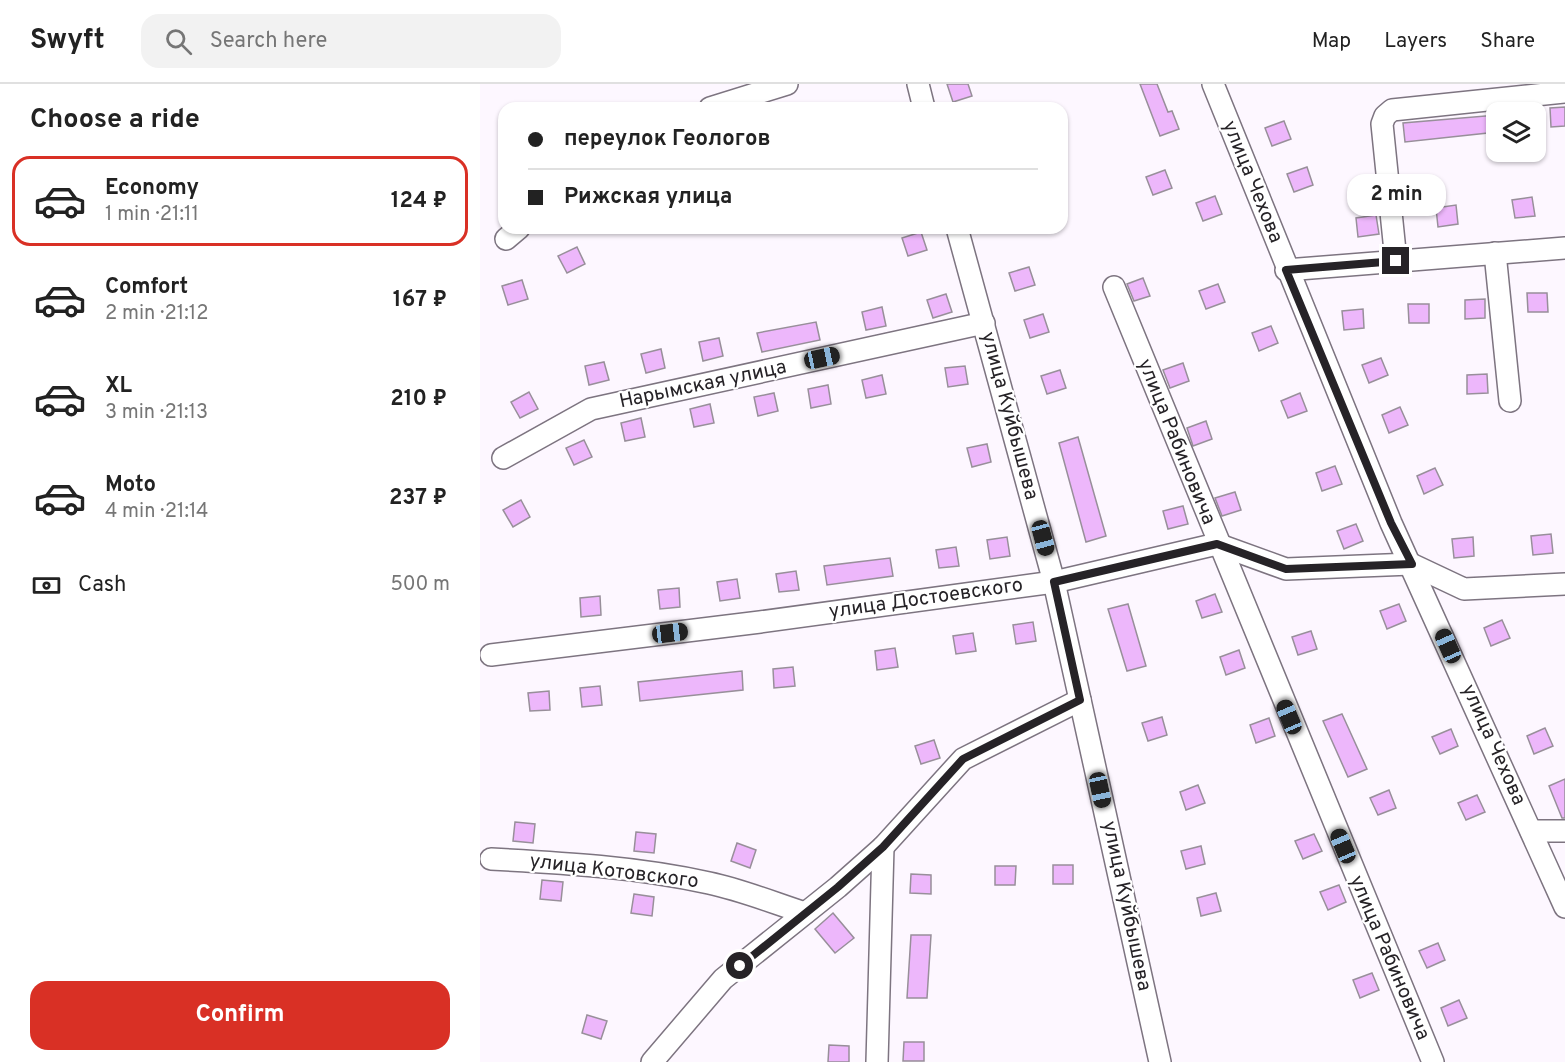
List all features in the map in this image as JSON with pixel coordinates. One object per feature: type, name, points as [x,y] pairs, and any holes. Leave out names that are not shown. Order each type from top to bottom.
[{"type":"street","points":[[729,102],[787,84]]},
{"type":"street","points":[[918,84],[922,102]]},
{"type":"street","name":"улица Чехова","points":[[1213,84],[1286,270],[1391,523],[1412,564],[1565,908]]},
{"type":"street","points":[[1396,261],[1382,124],[1384,116],[1392,110],[1565,92]]},
{"type":"street","name":"улица Куйбышева","points":[[959,234],[1054,582],[1160,1062]]},
{"type":"street","points":[[1286,270],[1565,248]]},
{"type":"street","points":[[1494,253],[1510,401]]},
{"type":"street","name":"улица Рабиновича","points":[[1113,287],[1217,544],[1433,1062]]},
{"type":"street","name":"Нарымская улица","points":[[504,458],[591,410],[984,323]]},
{"type":"street","points":[[1217,544],[1286,569],[1412,564],[1464,589],[1565,584]]},
{"type":"street","name":"улица Достоевского","points":[[491,655],[772,621],[1054,582],[1217,544]]},
{"type":"street","points":[[652,1062],[723,980],[883,847],[963,759],[1080,700]]},
{"type":"street","points":[[1531,831],[1565,831]]},
{"type":"street","points":[[876,1062],[883,847]]},
{"type":"street","name":"улица Котовского","points":[[491,859],[595,865],[649,872],[712,883],[806,913]]},
{"type":"building","points":[[947,84],[968,84],[972,96],[953,102]]},
{"type":"building","points":[[1140,84],[1157,84],[1168,112],[1172,111],[1179,129],[1160,136]]},
{"type":"building","points":[[1565,107],[1565,126],[1551,127],[1550,108]]},
{"type":"building","points":[[1486,116],[1486,133],[1405,142],[1403,123]]},
{"type":"building","points":[[1284,121],[1291,139],[1272,146],[1265,128]]},
{"type":"building","points":[[1307,167],[1313,185],[1294,192],[1287,174]]},
{"type":"building","points":[[1165,170],[1172,188],[1153,195],[1146,177]]},
{"type":"building","points":[[1215,196],[1222,214],[1203,221],[1196,203]]},
{"type":"building","points":[[1532,197],[1535,216],[1515,218],[1512,200]]},
{"type":"building","points":[[1456,205],[1458,224],[1438,227],[1436,208]]},
{"type":"building","points":[[1376,215],[1379,234],[1358,237],[1356,218]]},
{"type":"building","points":[[922,234],[927,250],[908,256],[902,238]]},
{"type":"building","points":[[577,247],[585,264],[567,273],[558,256]]},
{"type":"building","points":[[1029,267],[1035,285],[1015,291],[1009,273]]},
{"type":"building","points":[[1143,278],[1150,296],[1134,301],[1127,284]]},
{"type":"building","points":[[522,280],[528,299],[508,305],[502,286]]},
{"type":"building","points":[[1218,284],[1225,302],[1206,309],[1199,291]]},
{"type":"building","points":[[1527,293],[1547,293],[1548,312],[1528,312]]},
{"type":"building","points":[[946,294],[952,312],[933,318],[927,300]]},
{"type":"building","points":[[1485,299],[1485,318],[1465,319],[1465,300]]},
{"type":"building","points":[[1408,304],[1429,304],[1429,323],[1409,323]]},
{"type":"building","points":[[882,307],[886,326],[866,330],[862,312]]},
{"type":"building","points":[[1363,309],[1364,328],[1344,330],[1342,311]]},
{"type":"building","points":[[1043,314],[1049,332],[1030,338],[1024,320]]},
{"type":"building","points":[[816,322],[820,340],[762,352],[757,333]]},
{"type":"building","points":[[1271,326],[1278,343],[1259,351],[1252,333]]},
{"type":"building","points":[[719,338],[723,356],[703,361],[699,342]]},
{"type":"building","points":[[661,349],[665,368],[646,373],[641,354]]},
{"type":"building","points":[[1381,358],[1388,375],[1369,383],[1362,365]]},
{"type":"building","points":[[604,362],[609,380],[589,385],[585,366]]},
{"type":"building","points":[[1183,363],[1189,381],[1170,388],[1163,370]]},
{"type":"building","points":[[965,366],[968,384],[948,387],[945,368]]},
{"type":"building","points":[[1060,370],[1066,388],[1047,394],[1041,376]]},
{"type":"building","points":[[1487,374],[1488,393],[1467,394],[1467,375]]},
{"type":"building","points":[[882,375],[886,394],[866,398],[862,380]]},
{"type":"building","points":[[828,385],[831,404],[811,408],[808,389]]},
{"type":"building","points":[[529,392],[538,409],[520,418],[511,402]]},
{"type":"building","points":[[774,393],[778,411],[758,416],[754,397]]},
{"type":"building","points":[[1300,393],[1307,411],[1288,418],[1281,401]]},
{"type":"building","points":[[710,404],[714,423],[694,427],[690,409]]},
{"type":"building","points":[[1400,407],[1408,425],[1389,433],[1382,415]]},
{"type":"building","points":[[641,418],[645,437],[625,441],[621,423]]},
{"type":"building","points":[[1206,421],[1212,439],[1193,446],[1187,428]]},
{"type":"building","points":[[1078,437],[1106,536],[1086,542],[1059,443]]},
{"type":"building","points":[[584,440],[592,457],[574,465],[566,448]]},
{"type":"building","points":[[987,444],[991,462],[972,467],[967,448]]},
{"type":"building","points":[[1335,466],[1342,484],[1322,491],[1316,473]]},
{"type":"building","points":[[1435,468],[1443,485],[1424,494],[1417,476]]},
{"type":"building","points":[[1235,492],[1241,510],[1222,516],[1215,498]]},
{"type":"building","points":[[521,500],[530,517],[513,527],[503,510]]},
{"type":"building","points":[[1183,506],[1188,524],[1168,529],[1163,511]]},
{"type":"building","points":[[1356,524],[1363,541],[1344,549],[1337,531]]},
{"type":"building","points":[[1551,534],[1553,553],[1533,555],[1531,536]]},
{"type":"building","points":[[1007,537],[1010,556],[990,559],[987,540]]},
{"type":"building","points":[[1473,537],[1474,556],[1454,558],[1452,539]]},
{"type":"building","points":[[956,547],[959,566],[939,568],[936,550]]},
{"type":"building","points":[[890,558],[893,576],[827,585],[824,566]]},
{"type":"building","points":[[796,571],[799,590],[779,592],[776,574]]},
{"type":"building","points":[[737,579],[740,598],[720,601],[717,582]]},
{"type":"building","points":[[679,588],[680,607],[660,609],[658,590]]},
{"type":"building","points":[[1215,594],[1222,612],[1202,618],[1196,601]]},
{"type":"building","points":[[600,596],[601,615],[581,617],[580,598]]},
{"type":"building","points":[[1128,604],[1146,666],[1127,671],[1108,609]]},
{"type":"building","points":[[1399,604],[1406,621],[1387,629],[1380,611]]},
{"type":"building","points":[[1502,620],[1510,638],[1491,646],[1484,628]]},
{"type":"building","points":[[1033,622],[1036,641],[1016,644],[1013,625]]},
{"type":"building","points":[[1311,631],[1317,649],[1298,655],[1292,637]]},
{"type":"building","points":[[973,633],[976,651],[956,654],[953,636]]},
{"type":"building","points":[[895,648],[898,667],[877,670],[875,651]]},
{"type":"building","points":[[1239,650],[1245,668],[1226,675],[1220,657]]},
{"type":"building","points":[[793,667],[795,686],[774,688],[773,669]]},
{"type":"building","points":[[742,671],[743,690],[640,701],[638,682]]},
{"type":"building","points":[[600,686],[602,705],[582,707],[580,688]]},
{"type":"building","points":[[549,691],[550,710],[530,711],[528,693]]},
{"type":"building","points":[[1342,714],[1367,769],[1348,777],[1323,721]]},
{"type":"building","points":[[1162,717],[1167,735],[1148,741],[1142,723]]},
{"type":"building","points":[[1269,718],[1275,736],[1256,743],[1250,725]]},
{"type":"building","points":[[1545,728],[1553,746],[1534,754],[1527,736]]},
{"type":"building","points":[[1451,729],[1458,746],[1440,754],[1432,737]]},
{"type":"building","points":[[934,740],[940,758],[921,764],[915,746]]},
{"type":"building","points":[[1565,779],[1565,818],[1562,818],[1549,786]]},
{"type":"building","points":[[1198,785],[1205,803],[1186,810],[1180,792]]},
{"type":"building","points":[[1389,790],[1396,808],[1378,815],[1370,798]]},
{"type":"building","points":[[1477,795],[1485,812],[1466,820],[1458,803]]},
{"type":"building","points":[[515,822],[535,824],[533,843],[513,841]]},
{"type":"building","points":[[636,832],[656,834],[654,853],[634,851]]},
{"type":"building","points":[[1314,834],[1322,851],[1303,859],[1295,841]]},
{"type":"building","points":[[737,843],[756,850],[750,868],[731,861]]},
{"type":"building","points":[[1201,846],[1205,864],[1186,869],[1181,851]]},
{"type":"building","points":[[1053,865],[1073,865],[1073,884],[1053,884]]},
{"type":"building","points":[[995,866],[1016,866],[1015,885],[995,885]]},
{"type":"building","points":[[911,874],[931,875],[931,894],[910,893]]},
{"type":"building","points":[[542,880],[563,882],[561,901],[540,899]]},
{"type":"building","points":[[1339,885],[1346,902],[1328,910],[1320,892]]},
{"type":"building","points":[[1216,893],[1221,911],[1201,916],[1197,898]]},
{"type":"building","points":[[634,894],[654,897],[652,916],[631,913]]},
{"type":"building","points":[[833,913],[854,938],[835,953],[815,929]]},
{"type":"building","points":[[911,935],[931,935],[927,998],[907,998]]},
{"type":"building","points":[[1438,943],[1445,960],[1427,968],[1419,951]]},
{"type":"building","points":[[1372,973],[1379,990],[1360,998],[1353,980]]},
{"type":"building","points":[[1459,1000],[1467,1018],[1448,1026],[1441,1008]]},
{"type":"building","points":[[587,1015],[607,1021],[601,1039],[582,1033]]},
{"type":"building","points":[[904,1042],[924,1042],[924,1061],[903,1061]]},
{"type":"building","points":[[829,1045],[849,1046],[849,1062],[828,1062]]},
{"type":"route","points":[[740,966],[838,887],[883,847],[963,759],[1080,700],[1054,582],[1217,544],[1286,569],[1412,564],[1391,523],[1286,270],[1396,261]]}]
